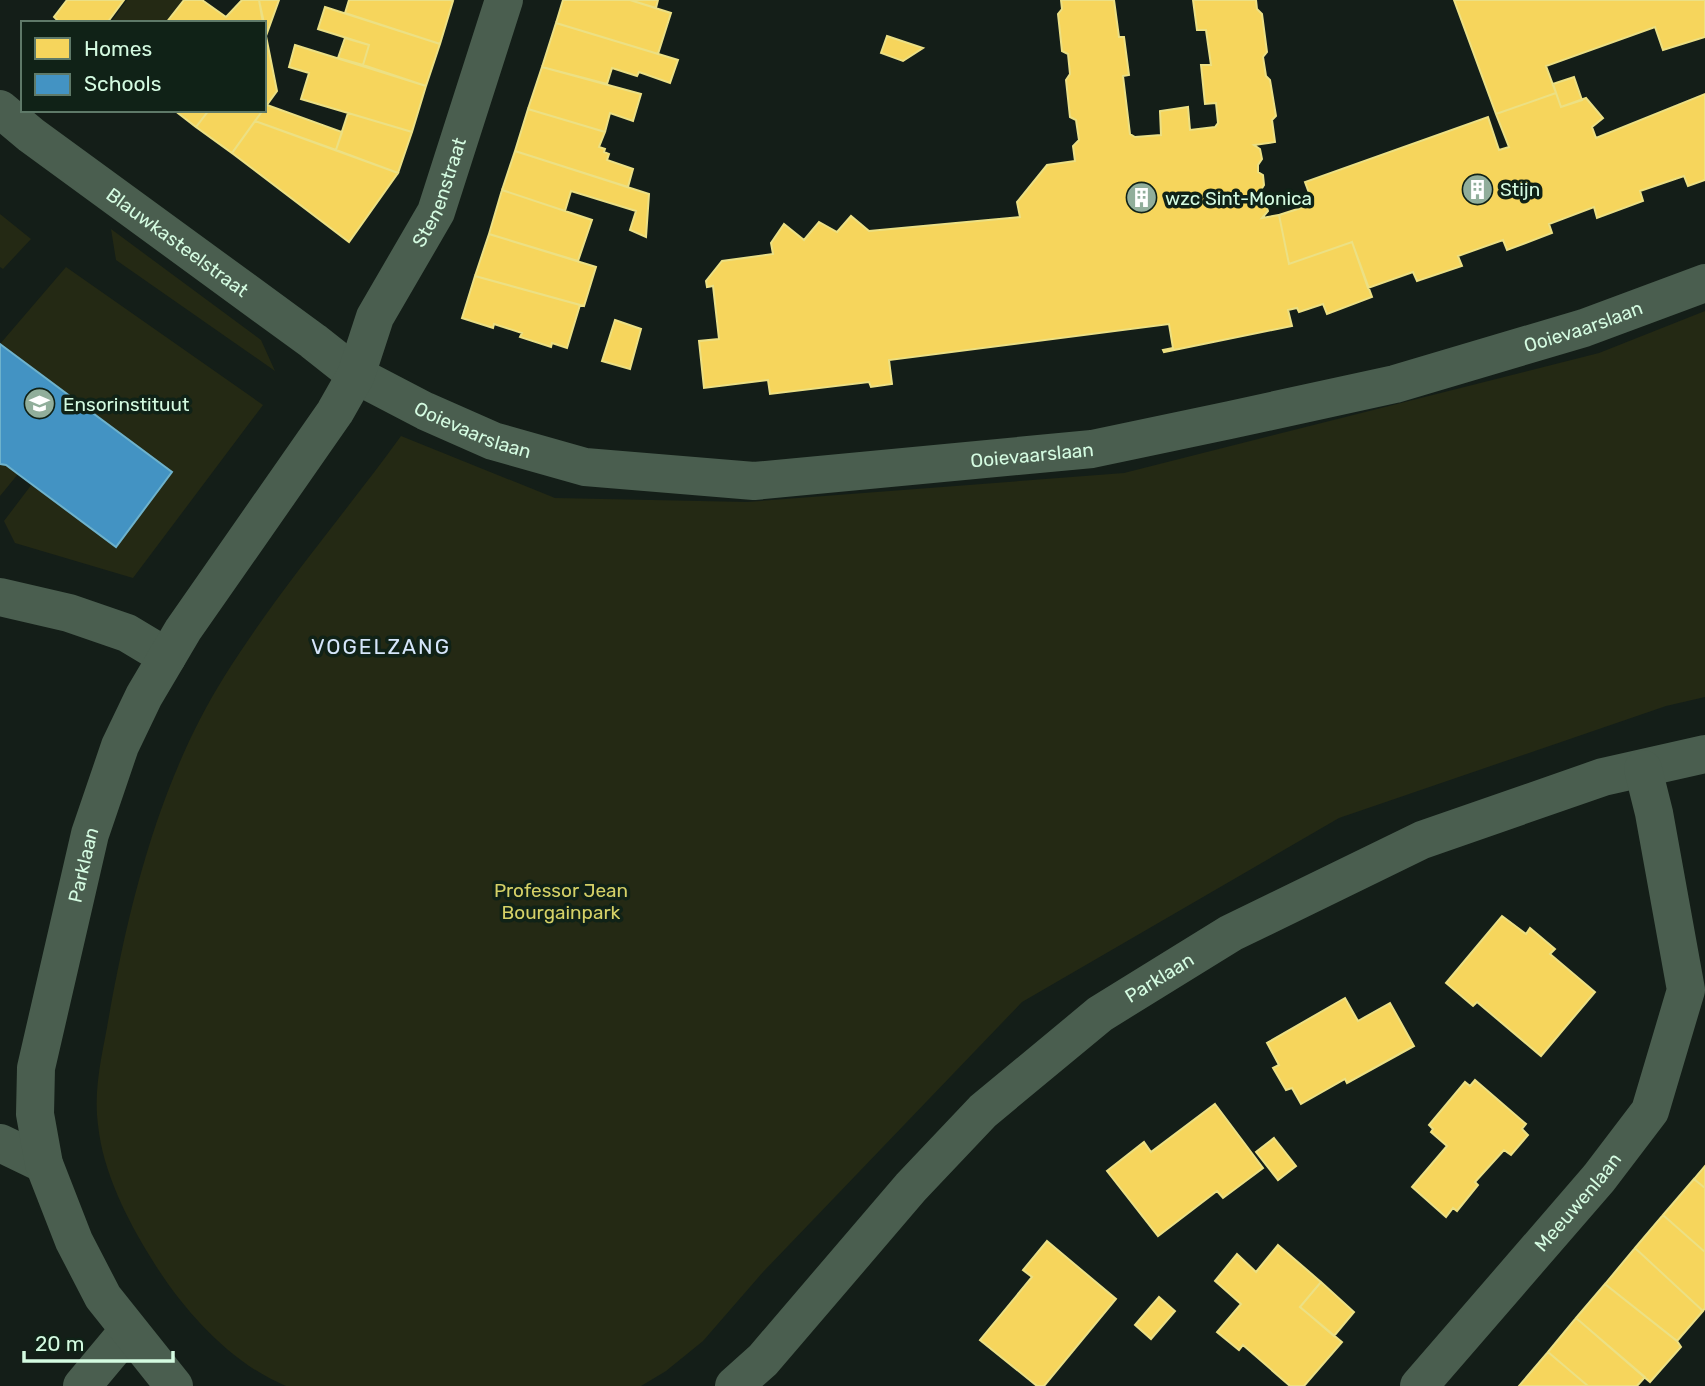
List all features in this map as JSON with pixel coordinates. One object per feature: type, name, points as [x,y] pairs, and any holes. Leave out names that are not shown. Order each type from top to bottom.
[{"type":"street","name":"Stenenstraat","points":[[356,375],[375,317],[436,212],[504,0]]},
{"type":"street","name":"Blauwkasteelstraat","points":[[0,109],[31,135],[356,375]]},
{"type":"street","name":"Ooievaarslaan","points":[[356,375],[425,411],[493,441],[585,467],[754,481],[1092,449],[1395,384],[1584,328],[1705,283]]},
{"type":"street","name":"Parklaan","points":[[174,1386],[103,1297],[74,1241],[44,1164],[35,1114],[36,1068],[87,847],[120,746],[183,630],[335,412],[356,375]]},
{"type":"street","points":[[0,597],[69,613],[127,633],[167,657]]},
{"type":"street","name":"Parklaan","points":[[734,1386],[763,1360],[911,1187],[983,1111],[1100,1014],[1231,933],[1422,840],[1603,777],[1705,754]]},
{"type":"street","name":"Meeuwenlaan","points":[[1419,1386],[1599,1178],[1650,1111],[1696,986],[1643,769]]},
{"type":"street","points":[[0,1143],[44,1164]]},
{"type":"street","points":[[82,1386],[128,1331]]},
{"type":"green space","points":[[127,0],[183,0],[167,21],[111,21]]},
{"type":"green space","points":[[0,214],[31,239],[3,269],[0,267]]},
{"type":"green space","points":[[111,229],[261,340],[275,371],[116,260]]},
{"type":"green space","points":[[66,267],[263,405],[133,578],[15,543],[4,521],[32,484],[171,472],[0,344]]},
{"type":"green space","name":"Professor Jean Bourgainpark","points":[[1705,311],[1705,697],[1666,706],[1339,818],[1022,1002],[763,1272],[703,1341],[666,1371],[641,1386],[286,1386],[246,1363],[209,1332],[177,1296],[151,1258],[125,1211],[105,1160],[98,1125],[97,1097],[117,972],[151,840],[182,756],[224,677],[288,584],[401,436],[555,498],[747,502],[1124,473],[1599,353]]},
{"type":"green space","points":[[0,464],[18,474],[0,496]]},
{"type":"building: Homes","points":[[67,0],[124,0],[108,21],[58,21],[54,17]]},
{"type":"building: Homes","points":[[184,0],[202,0],[226,17],[242,0],[259,0],[263,21],[168,21]]},
{"type":"building: Homes","points":[[259,0],[279,0],[266,36],[266,21],[264,21]]},
{"type":"building: Homes","points":[[349,0],[453,1],[440,44],[345,13]]},
{"type":"building: Homes","points":[[563,0],[630,0],[671,13],[658,54],[556,23]]},
{"type":"building: Homes","points":[[630,0],[658,0],[656,8]]},
{"type":"building: Homes","name":"wzc Sint-Monica","points":[[1061,0],[1114,0],[1119,37],[1124,37],[1129,75],[1123,76],[1130,134],[1135,137],[1161,135],[1160,111],[1188,107],[1190,130],[1215,127],[1218,123],[1216,103],[1205,104],[1201,65],[1211,65],[1206,30],[1197,30],[1193,0],[1256,0],[1257,9],[1262,14],[1267,52],[1263,57],[1276,116],[1272,120],[1275,142],[1254,145],[1260,149],[1262,159],[1258,172],[1263,175],[1264,185],[1261,190],[1268,211],[1262,218],[1279,215],[1289,264],[1352,242],[1372,297],[1327,314],[1323,304],[1299,312],[1297,308],[1288,310],[1292,326],[1164,352],[1163,350],[1173,348],[1169,324],[889,360],[892,384],[871,387],[869,382],[770,394],[768,380],[704,388],[699,341],[719,339],[713,286],[707,287],[706,281],[722,261],[773,254],[771,243],[784,224],[804,240],[819,222],[837,232],[851,216],[869,231],[1020,217],[1017,202],[1047,165],[1075,161],[1073,146],[1079,140],[1076,120],[1070,117],[1066,80],[1070,74],[1068,54],[1062,51],[1058,14],[1062,9]]},
{"type":"building: Homes","points":[[1454,0],[1705,0],[1705,37],[1663,50],[1655,27],[1546,66],[1556,93],[1496,114]]},
{"type":"building: Homes","points":[[325,7],[440,44],[426,86],[363,65],[369,45],[318,29]]},
{"type":"building: Homes","points":[[556,23],[678,60],[670,83],[639,72],[637,76],[612,68],[607,84],[542,67]]},
{"type":"building: Homes","points":[[266,36],[277,91],[266,106]]},
{"type":"building: Homes","points":[[887,36],[923,48],[903,61],[881,53]]},
{"type":"building: Homes","points":[[345,38],[369,45],[363,65],[338,58]]},
{"type":"building: Homes","points":[[295,45],[426,86],[412,132],[301,99],[309,73],[289,67]]},
{"type":"building: Homes","points":[[542,67],[641,94],[633,121],[610,113],[605,132],[528,109]]},
{"type":"building: Homes","points":[[1574,77],[1582,100],[1561,107],[1553,84]]},
{"type":"building: Homes","name":"Stijn","points":[[1556,93],[1561,107],[1586,98],[1603,118],[1592,127],[1596,138],[1705,94],[1705,180],[1688,186],[1684,176],[1640,191],[1643,201],[1597,218],[1594,207],[1549,224],[1552,233],[1507,250],[1503,240],[1458,256],[1462,266],[1417,281],[1413,272],[1368,288],[1352,242],[1289,264],[1279,215],[1313,204],[1305,182],[1488,117],[1499,150],[1509,147],[1496,114]]},
{"type":"building: Homes","points":[[266,106],[342,132],[336,150],[255,121],[262,112],[266,112]]},
{"type":"building: Homes","points":[[528,109],[605,132],[599,147],[609,154],[607,160],[633,169],[628,187],[515,151]]},
{"type":"building: Homes","points":[[177,112],[207,112],[196,127]]},
{"type":"building: Homes","points":[[207,112],[262,112],[232,153],[196,127]]},
{"type":"building: Homes","points":[[348,113],[412,132],[398,173],[336,150]]},
{"type":"building: Homes","points":[[255,121],[398,173],[349,242],[232,153]]},
{"type":"building: Homes","points":[[515,151],[649,194],[646,237],[630,230],[636,211],[571,191],[565,211],[502,190]]},
{"type":"building: Homes","points":[[502,190],[592,220],[578,261],[489,234]]},
{"type":"building: Homes","points":[[489,234],[596,267],[584,306],[475,276]]},
{"type":"building: Homes","points":[[475,276],[580,305],[567,348],[552,343],[551,347],[520,337],[522,333],[494,324],[493,328],[462,318]]},
{"type":"building: Homes","points":[[615,320],[641,329],[630,369],[602,361]]},
{"type":"building: Homes","points":[[1502,916],[1526,934],[1530,928],[1555,949],[1550,954],[1595,992],[1541,1056],[1477,1002],[1473,1006],[1446,983]]},
{"type":"building: Homes","points":[[1345,998],[1358,1021],[1390,1003],[1414,1046],[1347,1083],[1345,1079],[1301,1104],[1292,1088],[1286,1090],[1273,1068],[1279,1065],[1267,1043]]},
{"type":"building: Homes","points":[[1475,1080],[1526,1124],[1522,1129],[1528,1135],[1511,1155],[1504,1150],[1475,1182],[1478,1185],[1457,1211],[1453,1208],[1446,1217],[1412,1187],[1447,1146],[1431,1132],[1433,1129],[1429,1125],[1465,1082],[1470,1086]]},
{"type":"building: Homes","points":[[1215,1104],[1263,1168],[1223,1198],[1217,1191],[1158,1236],[1107,1171],[1144,1142],[1151,1152]]},
{"type":"building: Homes","points":[[1274,1138],[1296,1166],[1278,1180],[1256,1152]]},
{"type":"building: Homes","points":[[1705,1166],[1705,1188],[1694,1179]]},
{"type":"building: Homes","points":[[1694,1179],[1705,1188],[1705,1252],[1663,1215]]},
{"type":"building: Homes","points":[[1663,1215],[1705,1252],[1703,1311],[1635,1248]]},
{"type":"building: Homes","points":[[1047,1241],[1116,1299],[1044,1386],[1037,1386],[980,1340],[1032,1277],[1023,1270]]},
{"type":"building: Homes","points":[[1278,1245],[1321,1282],[1300,1307],[1342,1342],[1304,1386],[1290,1386],[1243,1345],[1239,1350],[1217,1332],[1241,1304],[1215,1281],[1237,1254],[1256,1272]]},
{"type":"building: Homes","points":[[1635,1248],[1703,1311],[1677,1341],[1605,1284]]},
{"type":"building: Homes","points":[[1321,1282],[1354,1312],[1334,1336],[1300,1307]]},
{"type":"building: Homes","points":[[1605,1284],[1681,1347],[1650,1382],[1576,1318]]},
{"type":"building: Homes","points":[[1159,1297],[1175,1311],[1151,1339],[1135,1325]]},
{"type":"building: Homes","points":[[1576,1318],[1645,1377],[1637,1386],[1588,1386],[1548,1352]]},
{"type":"building: Homes","points":[[1548,1352],[1588,1386],[1519,1386]]},
{"type":"building: Schools","name":"Ensorinstituut","points":[[0,344],[172,472],[116,547],[6,465],[0,464]]},
{"type":"place","name":"Stijn","points":[[1477,189]]},
{"type":"place","name":"wzc Sint-Monica","points":[[1142,198]]},
{"type":"place","name":"Ensorinstituut","points":[[40,404]]},
{"type":"district","name":"VOGELZANG","points":[[381,646]]}]
